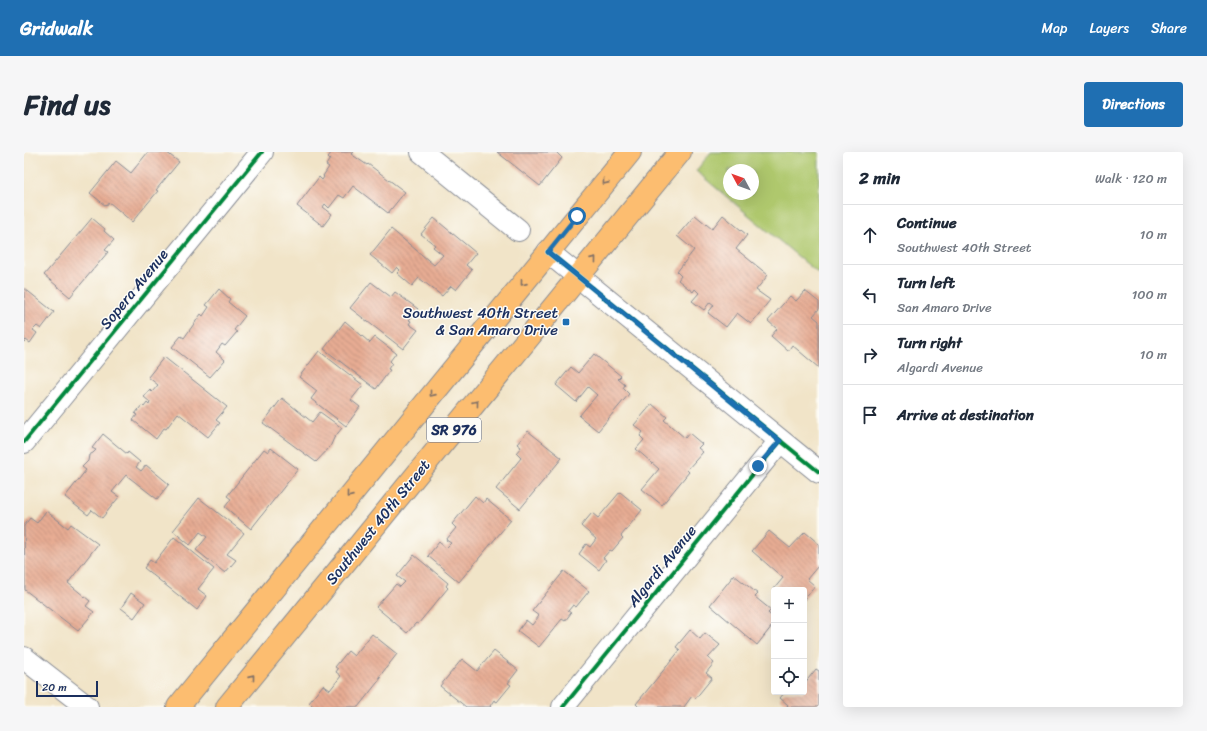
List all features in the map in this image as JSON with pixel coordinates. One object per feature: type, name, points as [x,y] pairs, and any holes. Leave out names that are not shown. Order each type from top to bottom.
[{"type":"main road","name":"SR 976","points":[[178,707],[630,152]]},
{"type":"main road","name":"Southwest 40th Street","points":[[227,707],[680,152]]},
{"type":"street","name":"Sopera Avenue","points":[[24,442],[262,152]]},
{"type":"street","points":[[422,152],[518,230]]},
{"type":"street","points":[[548,252],[819,472]]},
{"type":"street","name":"Algardi Avenue","points":[[563,707],[780,441]]},
{"type":"street","points":[[24,658],[87,707]]},
{"type":"green space","points":[[711,152],[819,152],[819,274],[731,200],[759,200],[759,164],[723,164],[723,194],[696,171]]},
{"type":"building","points":[[148,152],[166,152],[179,162],[156,190],[158,191],[132,222],[109,202],[106,206],[90,193],[116,161],[131,173]]},
{"type":"building","points":[[332,152],[353,152],[351,154],[367,165],[368,164],[405,192],[388,213],[353,186],[344,198],[339,195],[329,208],[325,204],[323,207],[332,214],[323,226],[297,206],[319,177],[322,180],[324,177],[323,176],[329,167],[326,165],[330,159],[328,157]]},
{"type":"building","points":[[497,152],[556,152],[562,158],[540,186]]},
{"type":"building","points":[[695,215],[712,229],[723,215],[747,235],[736,249],[768,275],[756,290],[770,300],[751,324],[737,313],[726,327],[708,313],[714,305],[710,302],[704,310],[692,301],[699,293],[695,289],[693,292],[678,280],[681,276],[677,272],[694,250],[677,236]]},
{"type":"building","points":[[92,218],[105,229],[104,231],[114,240],[105,250],[108,252],[70,297],[44,275]]},
{"type":"building","points":[[434,218],[476,253],[466,265],[472,270],[456,290],[451,286],[442,296],[419,278],[412,286],[397,273],[400,270],[397,267],[392,273],[370,255],[391,229],[434,265],[443,255],[433,247],[435,245],[421,234]]},
{"type":"building","points":[[371,282],[391,297],[395,292],[418,309],[409,320],[411,321],[409,324],[418,330],[403,349],[350,308]]},
{"type":"building","points":[[24,288],[54,312],[41,329],[37,326],[33,330],[37,333],[30,343],[26,340],[24,342]]},
{"type":"building","points":[[219,289],[230,299],[228,302],[245,316],[234,330],[237,332],[225,346],[222,344],[216,352],[225,360],[210,377],[172,347],[181,336],[184,338],[201,314],[203,316],[209,307],[206,305]]},
{"type":"building","points":[[805,291],[819,302],[819,309],[813,316],[819,321],[819,368],[792,345],[788,351],[771,336],[777,329],[768,321],[790,296],[796,301]]},
{"type":"building","points":[[345,321],[370,343],[375,337],[396,353],[390,361],[392,363],[388,369],[390,370],[376,389],[324,349]]},
{"type":"building","points":[[319,351],[363,385],[351,400],[360,407],[346,426],[311,399],[317,391],[299,377]]},
{"type":"building","points":[[594,354],[621,376],[618,379],[625,385],[623,388],[629,394],[598,431],[579,416],[597,395],[588,387],[576,402],[556,385],[571,367],[578,373]]},
{"type":"building","points":[[164,357],[227,407],[216,420],[220,423],[208,437],[178,413],[156,439],[133,420],[137,415],[135,414],[142,405],[144,407],[147,403],[149,405],[150,402],[144,397],[150,390],[152,392],[158,385],[148,377]]},
{"type":"building","points":[[282,398],[312,422],[320,412],[342,428],[334,438],[330,447],[316,462],[263,423]]},
{"type":"building","points":[[652,404],[667,417],[664,420],[685,438],[689,433],[702,444],[698,448],[703,452],[687,470],[689,472],[662,505],[642,489],[659,469],[636,449],[644,440],[640,436],[643,432],[634,425]]},
{"type":"building","points":[[528,431],[562,458],[520,509],[496,489],[521,458],[516,453],[521,447],[517,444]]},
{"type":"building","points":[[103,434],[127,454],[128,452],[140,462],[136,467],[141,471],[146,465],[169,484],[157,499],[126,475],[112,492],[119,497],[102,518],[92,510],[88,515],[65,497],[86,470],[82,467],[88,461],[89,455],[96,450],[92,448]]},
{"type":"building","points":[[271,448],[298,469],[251,529],[225,507],[231,499],[227,496],[264,449],[268,452]]},
{"type":"building","points":[[620,492],[642,510],[621,536],[623,538],[612,551],[610,550],[603,558],[606,560],[599,570],[579,554],[586,544],[590,547],[596,539],[581,526],[592,513],[598,518]]},
{"type":"building","points":[[475,496],[483,503],[486,499],[511,520],[459,582],[428,556],[439,542],[446,548],[451,543],[446,540],[456,528],[452,524]]},
{"type":"building","points":[[199,498],[244,533],[227,554],[236,560],[225,573],[196,550],[207,537],[200,532],[190,545],[173,531]]},
{"type":"building","points":[[46,511],[68,528],[71,524],[98,544],[68,583],[90,601],[86,606],[94,612],[78,631],[25,590],[24,526],[30,518],[37,523]]},
{"type":"building","points":[[769,531],[790,548],[805,532],[819,544],[819,567],[818,566],[807,579],[815,586],[807,596],[807,587],[776,587],[783,578],[752,551]]},
{"type":"building","points":[[174,537],[214,569],[198,589],[207,596],[197,610],[144,568],[150,560],[154,563]]},
{"type":"building","points":[[414,555],[448,583],[446,586],[448,588],[418,624],[416,623],[407,633],[376,607],[396,584],[400,587],[405,582],[397,576]]},
{"type":"building","points":[[564,571],[589,591],[576,607],[573,605],[568,611],[571,613],[565,621],[562,619],[539,647],[518,631],[526,620],[532,625],[539,616],[532,611]]},
{"type":"building","points":[[734,575],[758,594],[755,597],[771,610],[768,613],[771,616],[771,627],[757,645],[710,605]]},
{"type":"building","points":[[131,593],[145,603],[134,618],[121,608]]},
{"type":"building","points":[[690,630],[700,639],[705,633],[720,645],[708,658],[714,663],[706,673],[712,678],[695,699],[692,696],[684,707],[639,707],[636,704],[680,650],[676,647]]},
{"type":"building","points":[[372,634],[397,654],[379,677],[381,678],[358,707],[313,707],[309,703],[323,685],[330,690],[341,676],[336,672],[338,669],[335,667],[348,651],[354,656]]},
{"type":"building","points":[[494,651],[518,670],[508,683],[511,685],[497,702],[494,700],[490,706],[491,707],[466,707],[440,686],[462,659],[477,671]]},
{"type":"building","points":[[816,669],[819,671],[819,707],[786,707],[788,705],[780,698],[782,695],[807,695],[807,680]]},
{"type":"cycle path","points":[[24,442],[262,152]]},
{"type":"cycle path","points":[[548,252],[819,472]]},
{"type":"cycle path","points":[[563,707],[780,441]]},
{"type":"place","name":"Southwest 40th Street & San Amaro Drive","points":[[566,322]]},
{"type":"route","points":[[577,216],[548,252],[780,441],[758,466]]}]
